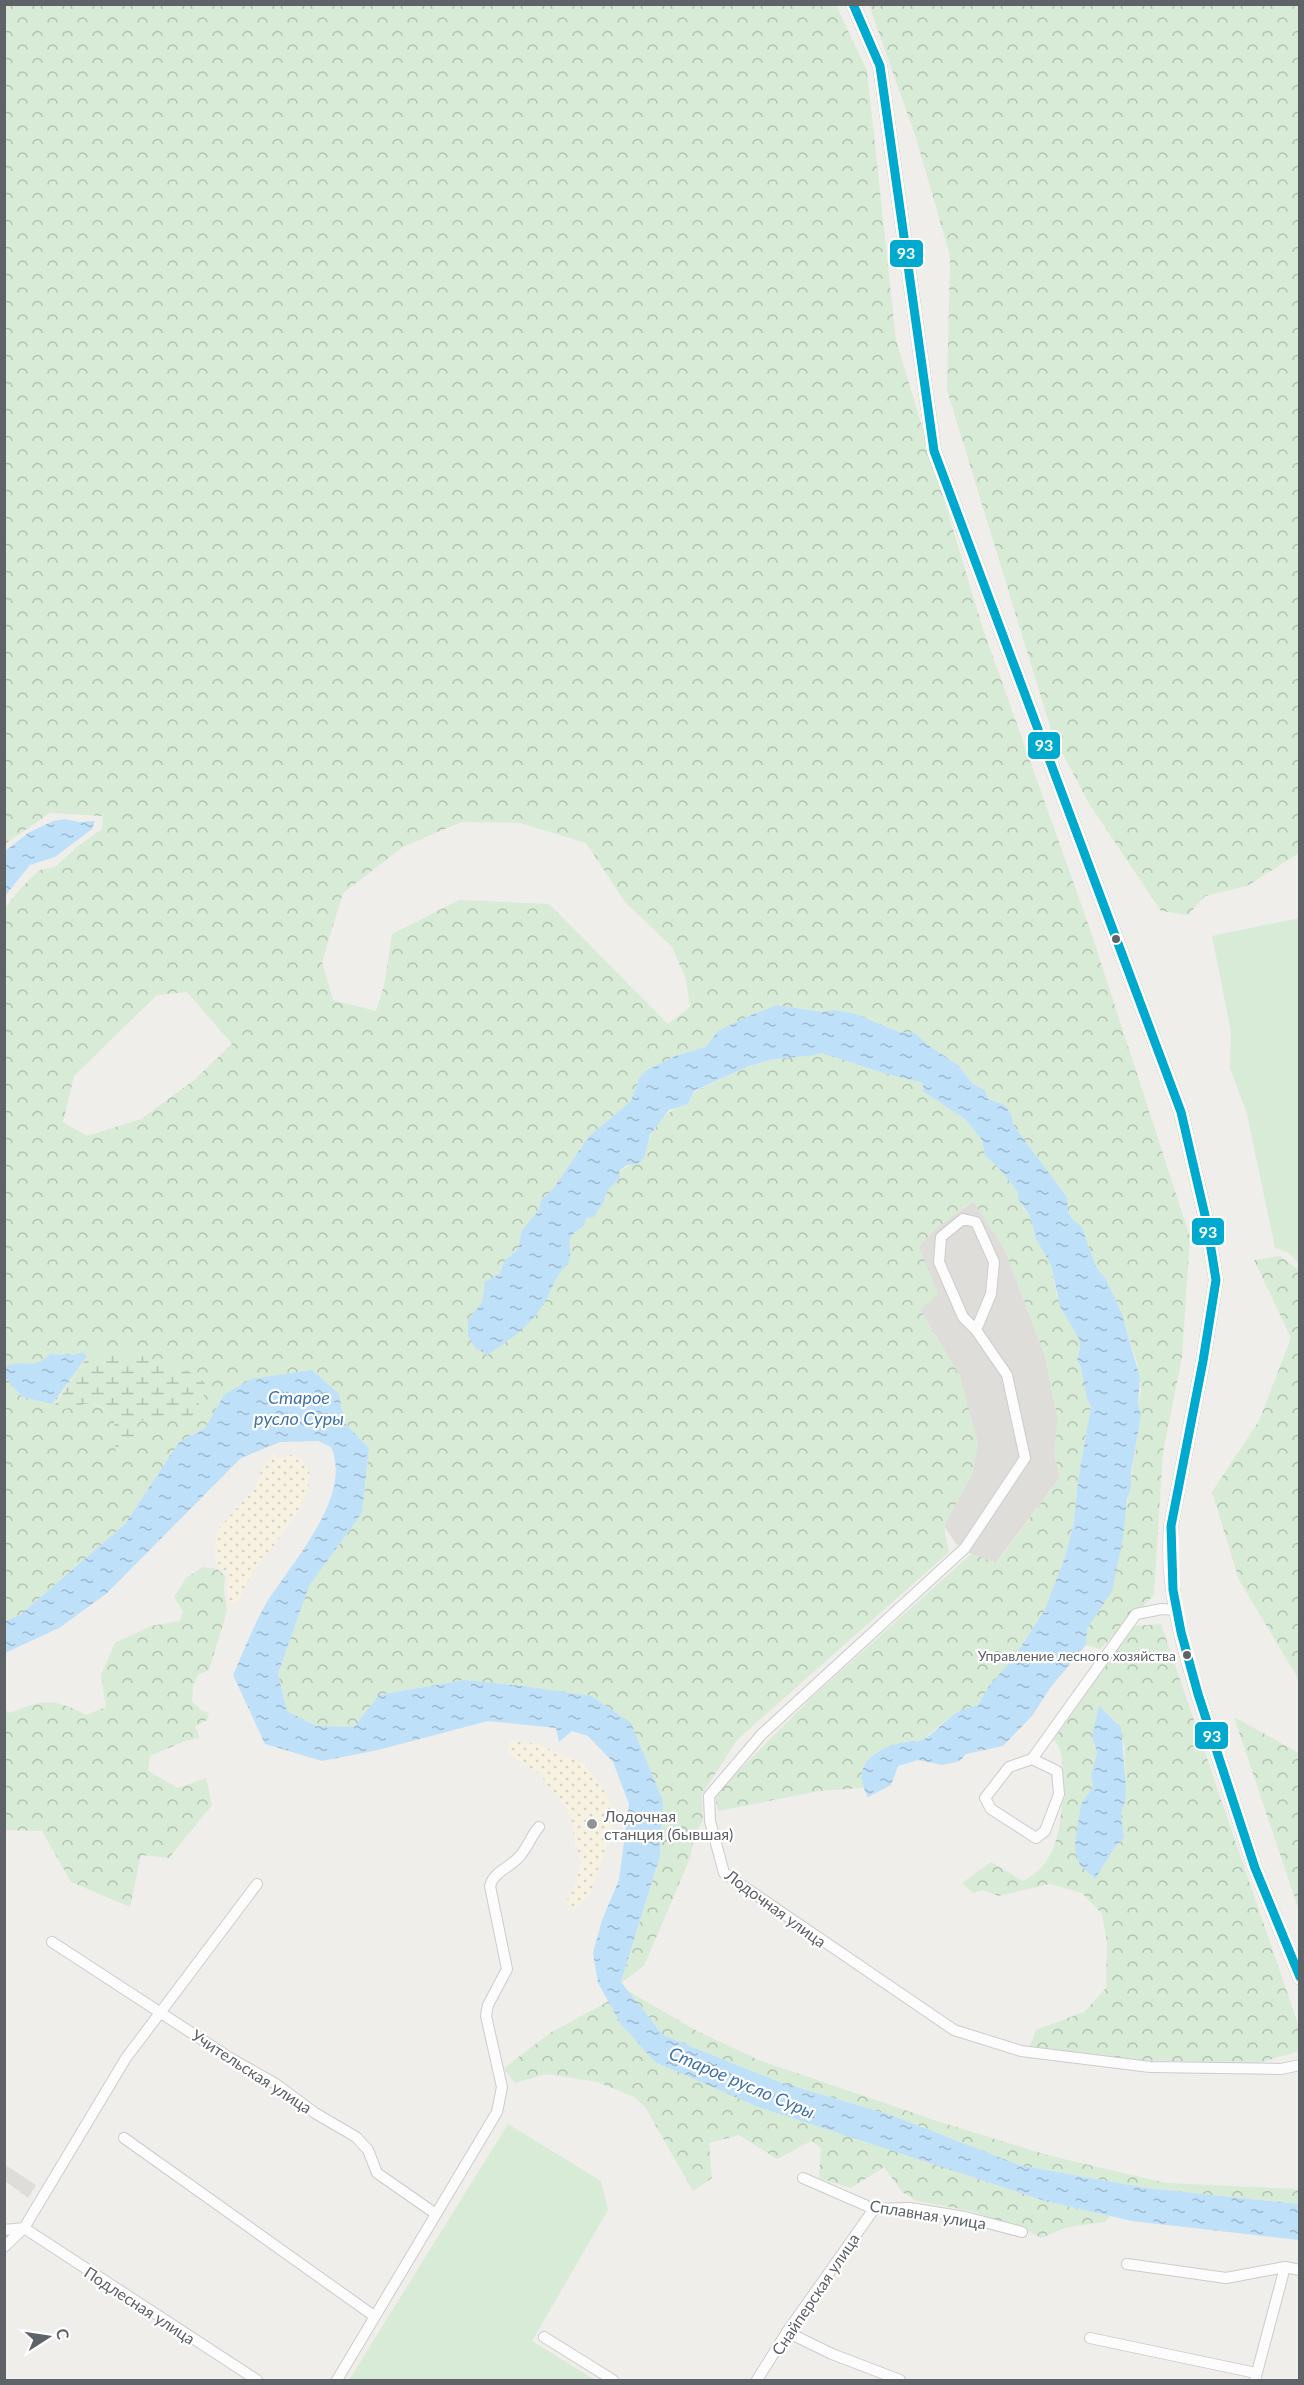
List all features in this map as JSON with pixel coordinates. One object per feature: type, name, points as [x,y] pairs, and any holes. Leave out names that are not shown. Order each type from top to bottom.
[{"type":"main road","points":[[853,4],[880,66],[934,451],[1181,1112],[1207,1224],[1216,1280],[1171,1526],[1169,1551],[1171,1581],[1192,1676],[1255,1868],[1299,1978]]},
{"type":"street","name":"Лодочная улица","points":[[976,1330],[991,1294],[994,1262],[976,1222],[963,1219],[941,1237],[939,1262],[963,1317],[976,1330],[1007,1375],[1025,1458],[965,1548],[762,1734],[709,1796],[710,1821],[724,1873],[954,2030],[1021,2051],[1150,2067],[1281,2069],[1299,2065]]},
{"type":"street","points":[[1032,1759],[1057,1771],[1059,1794],[1046,1831],[1036,1838],[991,1809],[985,1798],[1009,1767],[1032,1759],[1136,1614],[1162,1609],[1176,1610]]},
{"type":"street","points":[[337,2380],[497,2112],[502,2087],[486,2016],[488,2005],[507,1969],[490,1886],[492,1879],[518,1859],[527,1848],[530,1838],[538,1827]]},
{"type":"street","points":[[4,2247],[24,2228],[126,2058],[257,1884]]},
{"type":"street","name":"Учительская улица","points":[[52,1942],[230,2058],[276,2084],[315,2113],[356,2137],[368,2150],[377,2173],[436,2214]]},
{"type":"street","points":[[124,2138],[374,2316]]},
{"type":"street","name":"Сплавная улица","points":[[803,2178],[874,2209],[910,2208],[965,2217],[1022,2232]]},
{"type":"street","name":"Снайперская улица","points":[[757,2380],[787,2332],[874,2209]]},
{"type":"street","points":[[4,2230],[24,2228]]},
{"type":"street","name":"Подлесная улица","points":[[24,2228],[257,2380]]},
{"type":"street","points":[[1127,2264],[1226,2278],[1285,2267],[1299,2270]]},
{"type":"street","points":[[1090,2338],[1255,2377],[1285,2267]]},
{"type":"street","points":[[787,2332],[832,2354],[900,2380]]},
{"type":"street","points":[[544,2337],[614,2380]]},
{"type":"shaded area","points":[[974,1201],[1005,1250],[1045,1356],[1058,1421],[1054,1453],[1060,1477],[996,1563],[971,1554],[956,1544],[944,1526],[973,1472],[960,1376],[920,1310],[918,1247],[936,1228]]},
{"type":"shaded area","points":[[4,2164],[36,2185],[28,2198],[5,2181]]},
{"type":"green space","points":[[5,5],[836,5],[867,71],[896,340],[982,626],[1091,932],[1190,1237],[1182,1357],[1163,1452],[1154,1595],[1100,1649],[1086,1645],[1087,1629],[1111,1591],[1117,1567],[1141,1416],[1138,1403],[1141,1391],[1137,1363],[1122,1314],[1106,1279],[1096,1267],[1082,1227],[1071,1218],[1067,1197],[1014,1126],[1012,1116],[1005,1105],[988,1099],[985,1090],[973,1084],[958,1065],[928,1045],[915,1033],[899,1032],[867,1018],[834,1010],[822,1012],[777,1005],[712,1040],[706,1047],[675,1056],[645,1071],[631,1101],[589,1136],[553,1189],[542,1200],[539,1210],[522,1230],[518,1249],[506,1260],[499,1274],[485,1283],[482,1302],[468,1320],[487,1355],[510,1339],[544,1303],[550,1287],[569,1261],[569,1241],[574,1232],[584,1226],[586,1218],[594,1217],[619,1172],[645,1155],[654,1130],[665,1116],[688,1104],[694,1092],[749,1066],[774,1059],[822,1053],[923,1083],[924,1091],[966,1120],[982,1140],[985,1156],[996,1165],[1018,1192],[1022,1207],[1030,1216],[1036,1239],[1051,1265],[1057,1297],[1079,1339],[1080,1349],[1077,1359],[1091,1407],[1078,1480],[1074,1522],[1065,1557],[1044,1611],[978,1706],[955,1713],[922,1740],[907,1741],[876,1752],[863,1779],[863,1788],[819,1791],[718,1811],[715,1795],[811,1698],[971,1554],[997,1563],[1060,1477],[1054,1453],[1058,1421],[1045,1356],[1005,1250],[973,1201],[936,1228],[919,1247],[938,1294],[920,1310],[960,1376],[978,1443],[973,1472],[944,1526],[949,1552],[737,1740],[702,1794],[703,1820],[695,1834],[690,1858],[644,1966],[621,1983],[660,1856],[663,1802],[630,1723],[591,1696],[464,1680],[379,1695],[354,1727],[316,1726],[287,1711],[278,1674],[309,1586],[362,1513],[369,1448],[344,1422],[339,1394],[224,1395],[205,1428],[179,1442],[125,1524],[20,1615],[5,1621],[5,1377],[22,1397],[52,1404],[87,1356],[82,1352],[73,1355],[50,1354],[38,1363],[18,1364],[5,1369],[5,908],[39,870],[55,867],[78,846],[102,829],[103,816],[50,813],[5,844]],"holes":[[[461,822],[520,823],[586,843],[625,902],[672,947],[686,979],[690,1007],[668,1024],[549,904],[459,900],[392,934],[384,986],[376,1011],[333,1000],[322,962],[343,893],[403,847]],[[187,992],[232,1044],[193,1081],[141,1119],[87,1136],[63,1122],[74,1076],[157,995]],[[90,1353],[137,1354],[158,1363],[174,1364],[173,1414],[134,1422],[137,1439],[124,1446],[117,1455],[114,1418],[107,1412],[100,1407],[86,1403],[54,1404]]]},
{"type":"green space","points":[[869,5],[1299,5],[1299,853],[1247,886],[1205,896],[1188,915],[1161,911],[1088,802],[1052,733],[947,390],[950,256],[916,138]]},
{"type":"green space","points":[[1300,918],[1299,1263],[1289,1253],[1275,1248],[1247,1114],[1230,1068],[1231,1032],[1212,936]]},
{"type":"green space","points":[[1280,1256],[1300,1271],[1299,1680],[1239,1580],[1212,1492],[1259,1421],[1291,1338],[1254,1260]]},
{"type":"green space","points":[[90,1353],[137,1354],[158,1363],[174,1364],[199,1377],[208,1387],[190,1420],[173,1414],[134,1422],[137,1439],[124,1446],[116,1456],[114,1418],[105,1409],[90,1403],[70,1408],[52,1409]]},
{"type":"green space","points":[[203,1567],[217,1569],[225,1576],[227,1611],[209,1670],[198,1675],[193,1687],[192,1701],[201,1710],[209,1713],[207,1720],[195,1726],[200,1738],[185,1741],[150,1756],[148,1771],[178,1788],[206,1778],[212,1805],[169,1858],[141,1855],[130,1907],[71,1882],[42,1831],[5,1830],[5,1710],[10,1713],[48,1702],[86,1715],[106,1707],[101,1675],[115,1643],[151,1626],[180,1621],[183,1611],[174,1597],[186,1578]]},
{"type":"green space","points":[[1161,1624],[1299,2027],[1299,2051],[1256,2064],[1136,2060],[1030,2046],[1036,2030],[1084,2012],[1106,1988],[1107,1942],[1102,1914],[1082,1893],[1050,1884],[998,1896],[984,1890],[973,1893],[962,1883],[991,1862],[1023,1881],[1035,1874],[1044,1864],[1051,1852],[1060,1825],[1062,1760],[1054,1739],[1134,1626]],"holes":[[[1099,1706],[1117,1722],[1124,1746],[1126,1789],[1121,1814],[1124,1838],[1115,1847],[1095,1878],[1080,1865],[1075,1842],[1081,1804],[1093,1787],[1091,1774],[1097,1754],[1094,1746]]]},
{"type":"green space","points":[[1234,1717],[1299,1753],[1299,1911]]},
{"type":"green space","points":[[625,1989],[697,2031],[761,2061],[946,2124],[1051,2156],[1166,2183],[1299,2189],[1299,2204],[1146,2188],[1019,2165],[891,2115],[779,2082],[663,2035]]},
{"type":"green space","points":[[609,2001],[621,2024],[1045,2201],[1110,2216],[1105,2222],[1068,2227],[1041,2238],[1028,2231],[971,2211],[917,2201],[902,2192],[884,2167],[851,2188],[819,2178],[821,2148],[811,2141],[777,2159],[739,2135],[709,2143],[712,2178],[693,2191],[645,2107],[634,2097],[598,2082],[546,2074],[515,2083],[504,2068],[550,2033]]},
{"type":"green space","points":[[508,2124],[601,2181],[608,2210],[532,2341],[595,2380],[349,2380]]},
{"type":"sand","points":[[274,1451],[275,1457],[279,1459],[291,1455],[305,1464],[310,1478],[306,1494],[297,1512],[253,1572],[236,1605],[228,1601],[228,1575],[216,1564],[214,1546],[219,1528],[256,1487],[261,1471]]},
{"type":"sand","name":"Лодочная станция (бывшая)","points":[[510,1741],[536,1744],[583,1763],[600,1784],[612,1806],[612,1826],[603,1860],[590,1894],[574,1910],[566,1902],[576,1882],[581,1861],[572,1822],[565,1806],[541,1775],[507,1752]]},
{"type":"water","points":[[65,819],[79,822],[95,821],[92,829],[55,857],[30,865],[5,896],[5,851],[28,833],[53,821]]},
{"type":"water","points":[[777,1005],[822,1012],[834,1010],[856,1014],[899,1032],[915,1033],[928,1045],[958,1065],[973,1084],[985,1090],[988,1099],[1005,1105],[1012,1116],[1014,1126],[1067,1197],[1071,1218],[1082,1227],[1096,1267],[1106,1279],[1122,1314],[1140,1378],[1138,1403],[1141,1416],[1123,1538],[1112,1591],[1087,1629],[1086,1645],[1050,1688],[1032,1716],[1003,1746],[966,1754],[960,1761],[942,1765],[918,1760],[898,1766],[891,1785],[868,1797],[862,1775],[869,1759],[895,1744],[924,1739],[956,1713],[978,1705],[989,1686],[1012,1660],[1044,1611],[1065,1557],[1074,1522],[1078,1480],[1091,1407],[1077,1359],[1080,1349],[1079,1339],[1060,1306],[1051,1265],[1036,1239],[1030,1216],[1018,1199],[1018,1192],[996,1165],[985,1156],[982,1140],[966,1120],[923,1091],[923,1083],[822,1053],[774,1059],[749,1066],[694,1091],[688,1104],[669,1110],[650,1135],[645,1155],[640,1163],[627,1165],[619,1171],[620,1178],[608,1190],[594,1217],[586,1218],[584,1226],[570,1238],[568,1262],[555,1280],[538,1313],[525,1327],[487,1355],[476,1348],[468,1336],[468,1320],[482,1302],[485,1282],[499,1274],[505,1260],[518,1249],[522,1230],[539,1210],[541,1200],[553,1189],[589,1136],[631,1101],[639,1079],[645,1071],[675,1056],[706,1047],[718,1031]]},
{"type":"water","points":[[82,1352],[87,1356],[52,1404],[22,1397],[5,1377],[6,1366],[39,1362],[50,1354],[73,1355]]},
{"type":"water","name":"Старое русло Суры","points":[[312,1370],[339,1394],[344,1422],[369,1448],[362,1513],[309,1586],[278,1674],[287,1711],[316,1726],[354,1727],[379,1695],[464,1680],[591,1696],[631,1723],[663,1801],[660,1856],[621,1982],[663,2035],[779,2082],[891,2115],[1019,2165],[1146,2188],[1299,2204],[1299,2240],[1132,2221],[1045,2201],[756,2106],[655,2062],[621,2024],[598,1983],[593,1953],[602,1920],[619,1880],[629,1804],[613,1762],[588,1736],[572,1731],[559,1742],[556,1728],[488,1721],[378,1750],[322,1761],[265,1744],[233,1675],[264,1607],[315,1531],[334,1488],[336,1467],[331,1447],[318,1441],[280,1442],[241,1458],[106,1594],[59,1628],[5,1653],[5,1621],[20,1615],[125,1524],[179,1442],[205,1428],[224,1395],[251,1379]]},
{"type":"water","points":[[1099,1706],[1121,1727],[1126,1789],[1121,1814],[1124,1838],[1115,1847],[1095,1879],[1080,1865],[1075,1842],[1081,1804],[1093,1787],[1091,1774],[1097,1754],[1092,1735]]},
{"type":"transit line","name":"93","points":[[853,4],[880,66],[934,451],[1181,1112],[1207,1224],[1216,1280],[1171,1526],[1173,1590],[1181,1632],[1198,1694],[1255,1868],[1300,1977]]},
{"type":"place","name":"Управление лесного хозяйства","points":[[1187,1655]]},
{"type":"place","name":"Лодочная станция (бывшая)","points":[[592,1824]]}]
